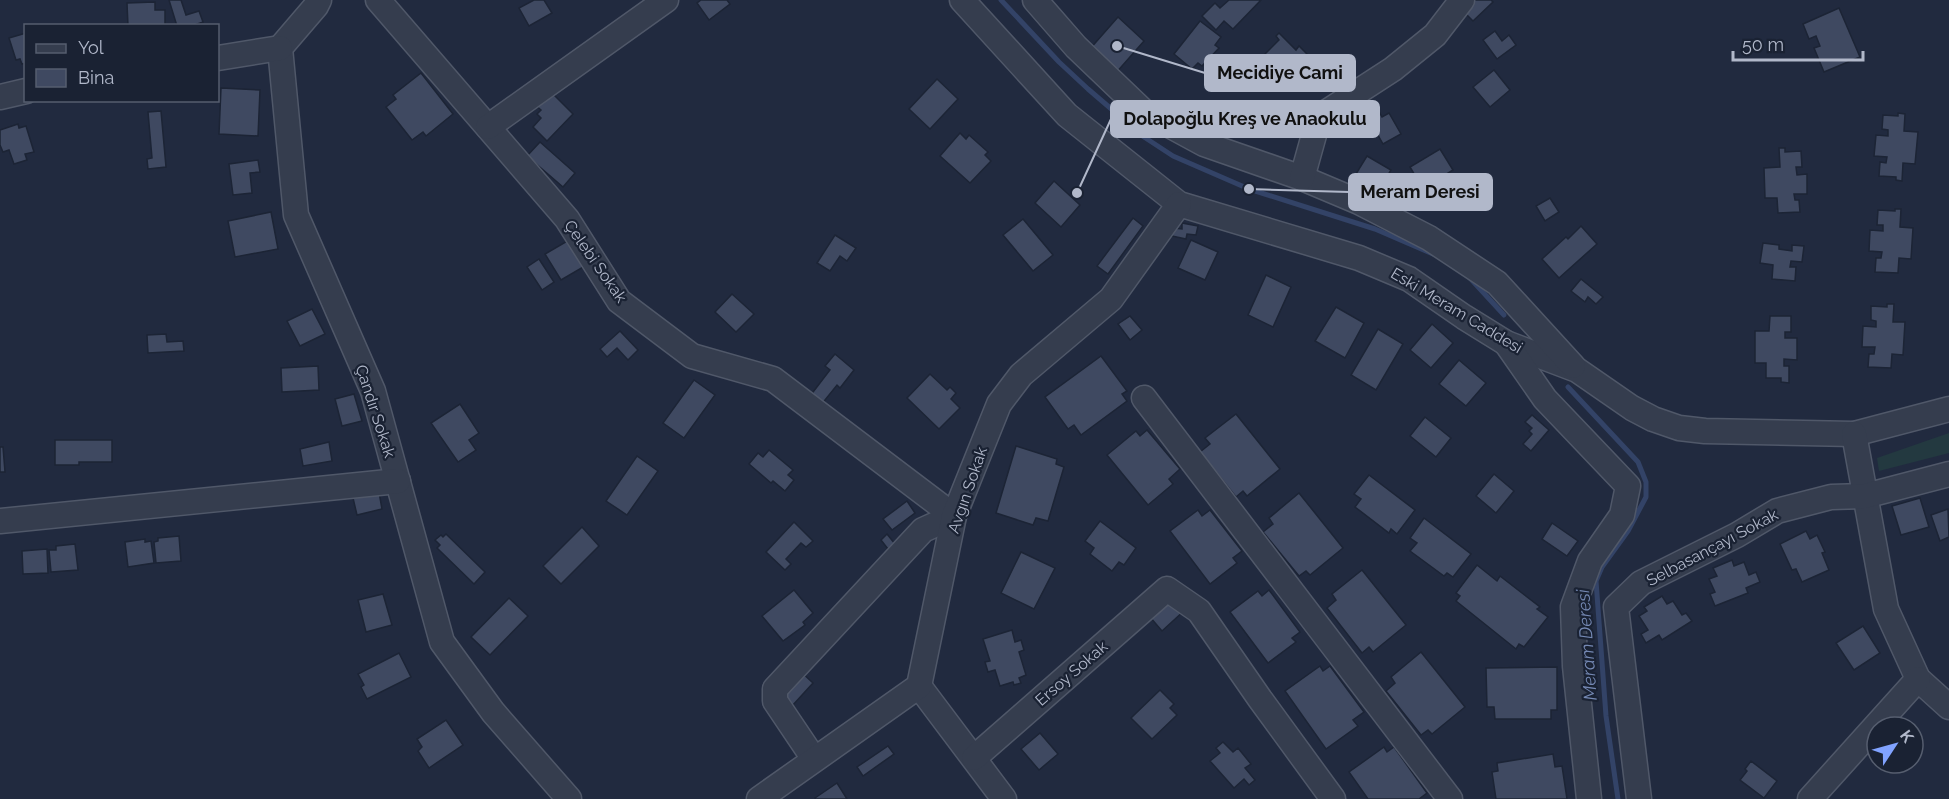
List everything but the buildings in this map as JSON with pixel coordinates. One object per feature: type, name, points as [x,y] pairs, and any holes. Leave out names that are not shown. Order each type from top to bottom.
[{"type":"street","points":[[219,58],[280,48],[319,0]]},
{"type":"street","name":"Çelebi Sokak","points":[[378,0],[567,219],[619,301],[692,356],[774,379],[954,516]]},
{"type":"street","points":[[488,126],[666,0]]},
{"type":"street","name":"Eski Meram Caddesi","points":[[962,0],[1067,115],[1179,204],[1283,234],[1383,267],[1409,279],[1497,338],[1577,370],[1632,408],[1653,419],[1679,428],[1706,431],[1854,434],[1949,409]]},
{"type":"street","points":[[1035,0],[1076,47],[1143,111],[1204,144],[1302,178],[1359,202],[1429,238],[1497,284],[1577,370]]},
{"type":"street","points":[[1302,178],[1319,117],[1393,69],[1435,35],[1462,0]]},
{"type":"street","name":"Çandır Sokak","points":[[280,48],[296,215],[373,391],[442,642],[493,712],[569,799]]},
{"type":"street","points":[[0,97],[24,91]]},
{"type":"street","name":"Avgın Sokak","points":[[919,686],[954,516],[999,404],[1021,375],[1111,299],[1179,204]]},
{"type":"street","points":[[1497,338],[1545,399],[1628,486],[1622,515],[1590,561],[1573,607],[1575,666],[1589,799]]},
{"type":"street","points":[[1144,398],[1450,799]]},
{"type":"street","points":[[1854,434],[1886,609],[1918,679],[1949,707]]},
{"type":"street","points":[[1865,496],[1949,474]]},
{"type":"street","points":[[0,521],[398,481]]},
{"type":"street","name":"Selbasançayı Sokak","points":[[1639,799],[1616,607],[1641,583],[1737,535],[1778,511],[1831,497],[1865,496]]},
{"type":"street","points":[[814,759],[775,701],[775,689],[923,530],[954,516]]},
{"type":"street","name":"Ersoy Sokak","points":[[974,758],[1167,589],[1199,611],[1333,799]]},
{"type":"street","points":[[1810,799],[1918,679]]},
{"type":"street","points":[[759,799],[919,686],[1004,799]]},
{"type":"shaded area","points":[[1949,433],[1949,453],[1879,471],[1877,458]]},
{"type":"waterway","name":"Meram Deresi","points":[[1001,0],[1059,62],[1088,89],[1144,137],[1173,156],[1249,189],[1375,229],[1433,254]]},
{"type":"waterway","name":"Meram Deresi","points":[[1469,277],[1504,315]]},
{"type":"waterway","name":"Meram Deresi","points":[[1568,387],[1638,462],[1646,482],[1646,497],[1628,531],[1602,567],[1596,581],[1606,716],[1618,799]]},
{"type":"place","name":"Mecidiye Cami","points":[[1117,46]]},
{"type":"place","name":"Meram Deresi","points":[[1249,189]]},
{"type":"place","name":"Dolapoğlu Kreş ve Anaokulu","points":[[1077,193]]}]
